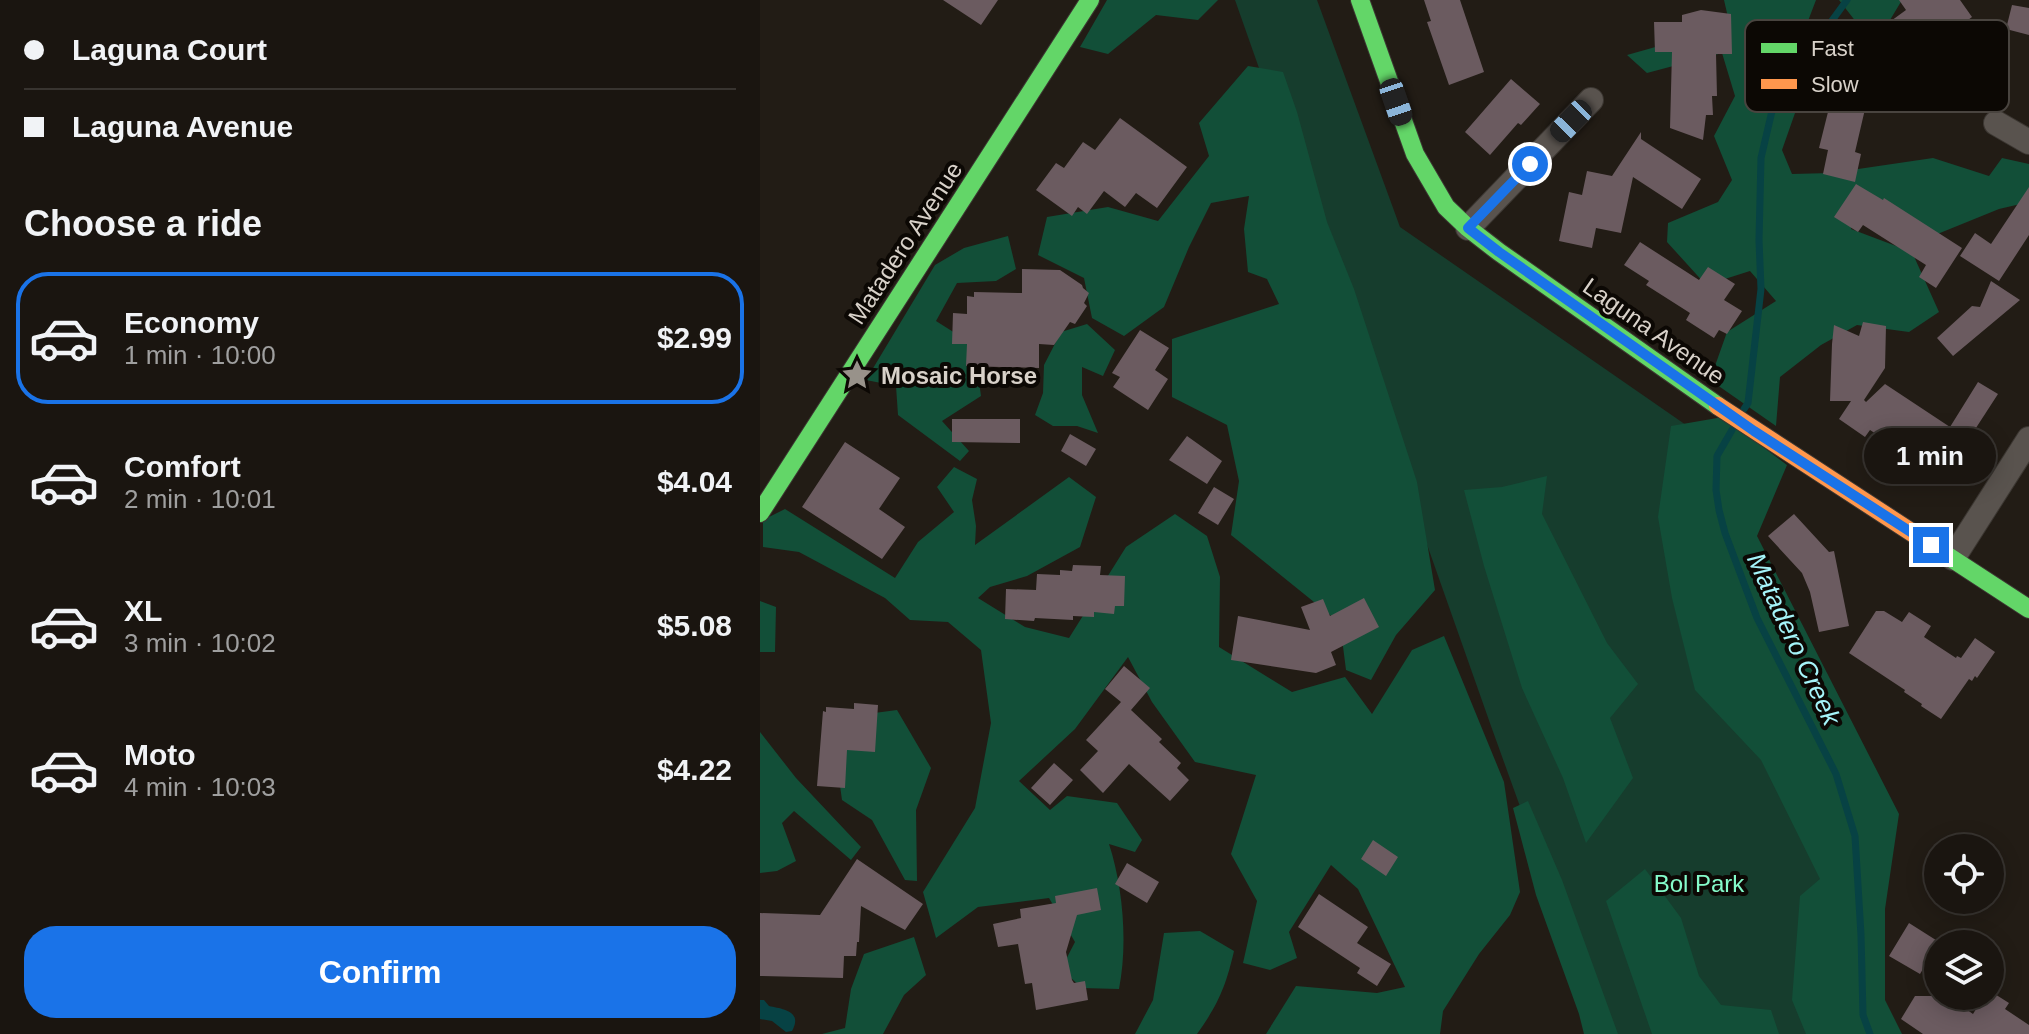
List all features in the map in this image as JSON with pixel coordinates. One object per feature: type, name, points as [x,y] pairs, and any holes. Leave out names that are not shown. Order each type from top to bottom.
[{"type":"street","name":"Matadero Avenue","points":[[760,513],[1090,0]]},
{"type":"street","name":"Laguna Avenue","points":[[1360,0],[1415,154],[1446,207],[1468,228],[1754,431],[2029,609]]},
{"type":"street","points":[[1468,228],[1591,100]]},
{"type":"street","points":[[1996,123],[2029,142]]},
{"type":"street","points":[[1953,558],[2029,439]]},
{"type":"green space","points":[[1107,0],[1218,0],[1198,20],[1156,15],[1108,54],[1080,47]]},
{"type":"green space","name":"Bol Park","points":[[1235,0],[1317,0],[1400,227],[1712,443],[1843,845],[1852,1034],[1602,1034]]},
{"type":"green space","points":[[1724,0],[1816,0],[1808,20],[1745,20],[1745,112],[1795,112],[1782,150],[1792,174],[1831,173],[1933,158],[1989,176],[2002,158],[2029,164],[2029,202],[1999,209],[1935,235],[1859,205],[1851,229],[1912,252],[1939,312],[1909,332],[1857,325],[1821,345],[1780,377],[1776,426],[1710,380],[1727,332],[1776,301],[1750,271],[1706,285],[1667,242],[1668,223],[1718,202],[1732,180],[1714,136],[1735,96],[1722,53],[1647,73],[1627,55],[1730,26]]},
{"type":"green space","points":[[1839,0],[1902,0],[1890,20],[1855,20]]},
{"type":"green space","points":[[1248,66],[1283,72],[1327,222],[1354,289],[1417,482],[1435,590],[1396,635],[1371,680],[1346,670],[1340,623],[1231,535],[1239,481],[1227,425],[1172,397],[1172,339],[1279,304],[1267,279],[1248,272],[1244,229],[1249,196],[1211,203],[1164,307],[1124,336],[1092,318],[1084,278],[1038,255],[1047,217],[1108,207],[1158,221],[1209,156],[1199,123]]},
{"type":"green space","points":[[1008,236],[1016,269],[996,281],[957,283],[936,321],[974,345],[981,396],[942,421],[969,451],[960,461],[898,415],[896,386],[866,380],[935,265],[964,248]]},
{"type":"green space","points":[[1087,324],[1115,350],[1103,376],[1082,367],[1082,395],[1098,433],[1077,426],[1053,426],[1035,415],[1043,393],[1044,365],[1061,332]]},
{"type":"green space","points":[[1723,417],[1787,465],[1757,536],[1899,814],[1885,909],[1885,1000],[1902,1034],[1806,1034],[1792,1000],[1800,896],[1820,879],[1761,760],[1695,690],[1672,598],[1658,517],[1671,426]]},
{"type":"green space","points":[[954,467],[977,479],[972,500],[975,545],[1069,477],[1096,497],[1080,547],[1027,576],[990,587],[978,598],[1025,627],[1069,638],[1126,547],[1175,514],[1207,536],[1220,577],[1219,647],[1292,692],[1345,677],[1372,714],[1412,650],[1444,636],[1504,782],[1520,892],[1510,915],[1479,954],[1443,1011],[1440,1034],[1266,1034],[1296,986],[1377,993],[1405,987],[1358,889],[1331,865],[1289,932],[1297,958],[1270,970],[1243,963],[1257,901],[1231,854],[1256,775],[1195,762],[1152,702],[1128,657],[1075,729],[1019,781],[1050,810],[1067,796],[1117,803],[1142,840],[1135,852],[1109,844],[1123,916],[1119,989],[1082,988],[1061,969],[1075,942],[1049,898],[978,907],[936,938],[923,892],[975,808],[991,723],[981,650],[948,622],[910,620],[885,598],[799,552],[763,547],[763,520],[785,509],[895,578],[918,542],[954,512],[937,487]]},
{"type":"green space","points":[[1547,476],[1542,514],[1607,643],[1638,684],[1610,718],[1633,778],[1586,843],[1563,778],[1522,688],[1464,490],[1502,487]]},
{"type":"green space","points":[[760,601],[776,607],[775,652],[760,652]]},
{"type":"green space","points":[[897,710],[931,768],[916,810],[917,881],[905,880],[872,820],[842,800],[836,757],[844,717]]},
{"type":"green space","points":[[760,732],[796,778],[861,847],[851,860],[794,811],[782,823],[796,861],[777,871],[760,873]]},
{"type":"green space","points":[[1528,801],[1562,880],[1618,1034],[1584,1034],[1536,895],[1513,808]]},
{"type":"green space","points":[[1645,869],[1681,918],[1699,976],[1721,1005],[1771,1010],[1779,1034],[1652,1034],[1606,901]]},
{"type":"green space","points":[[1200,931],[1234,951],[1211,1014],[1197,1034],[1135,1034],[1153,1000],[1164,933]]},
{"type":"green space","points":[[914,937],[926,975],[904,995],[883,1034],[822,1034],[845,1028],[851,989],[864,954]]},
{"type":"water","points":[[760,1000],[790,1012],[795,1019],[792,1031],[786,1032],[772,1021],[760,1019]]},
{"type":"building","points":[[943,0],[998,0],[981,25]]},
{"type":"building","points":[[1424,0],[1460,0],[1484,72],[1449,85],[1427,22],[1431,21]]},
{"type":"building","points":[[1899,0],[1960,0],[1972,17],[1968,20],[1892,20],[1906,10]]},
{"type":"building","points":[[2012,5],[2029,8],[2029,35],[2009,30]]},
{"type":"building","points":[[1701,10],[1731,14],[1732,54],[1716,54],[1717,96],[1712,96],[1713,115],[1706,115],[1703,140],[1670,128],[1672,52],[1655,52],[1654,22],[1682,22],[1682,15]]},
{"type":"building","points":[[1511,79],[1540,104],[1521,125],[1518,123],[1490,155],[1465,132]]},
{"type":"building","points":[[1828,112],[1864,112],[1855,152],[1861,154],[1855,182],[1823,174],[1828,150],[1819,148]]},
{"type":"building","points":[[1120,118],[1187,167],[1157,208],[1136,193],[1125,207],[1104,191],[1087,214],[1078,207],[1072,216],[1036,190],[1056,163],[1064,168],[1083,142],[1095,150]]},
{"type":"building","points":[[1641,132],[1641,139],[1701,179],[1682,209],[1633,177],[1621,233],[1596,228],[1592,248],[1559,241],[1569,192],[1582,195],[1587,171],[1612,176]]},
{"type":"building","points":[[1856,184],[1884,198],[1962,248],[1936,288],[1919,277],[1926,265],[1863,225],[1858,232],[1834,217]]},
{"type":"building","points":[[2029,187],[2029,235],[1999,281],[1960,256],[1975,233],[1991,244]]},
{"type":"building","points":[[1640,242],[1699,280],[1708,267],[1735,284],[1724,300],[1742,311],[1727,334],[1719,330],[1714,338],[1686,320],[1690,313],[1646,285],[1649,281],[1624,265]]},
{"type":"building","points":[[1022,269],[1060,270],[1089,293],[1084,303],[1087,306],[1075,324],[1070,322],[1054,345],[1039,344],[1039,368],[966,366],[967,344],[952,344],[953,313],[967,314],[967,296],[974,297],[974,292],[1022,293]]},
{"type":"building","points":[[1991,281],[2020,300],[1953,356],[1937,338],[1972,306],[1980,307]]},
{"type":"building","points":[[1863,322],[1886,326],[1885,368],[1864,400],[1866,402],[1885,384],[1950,427],[1978,382],[1998,394],[1950,468],[1903,436],[1896,447],[1870,430],[1865,437],[1839,419],[1851,401],[1830,401],[1834,325],[1859,336]]},
{"type":"building","points":[[1140,330],[1169,348],[1155,370],[1168,379],[1148,410],[1113,387],[1120,377],[1112,373]]},
{"type":"building","points":[[952,419],[1020,419],[1020,443],[952,442]]},
{"type":"building","points":[[1070,434],[1096,449],[1086,466],[1061,451]]},
{"type":"building","points":[[1187,436],[1222,461],[1207,484],[1169,460]]},
{"type":"building","points":[[845,442],[900,478],[879,509],[905,527],[882,559],[802,507]]},
{"type":"building","points":[[1214,487],[1234,499],[1218,525],[1198,513]]},
{"type":"building","points":[[1794,514],[1829,552],[1834,551],[1849,626],[1819,632],[1810,592],[1802,573],[1768,536]]},
{"type":"building","points":[[1073,565],[1101,566],[1100,575],[1125,576],[1124,606],[1115,606],[1114,614],[1094,612],[1094,617],[1073,616],[1073,620],[1005,619],[1006,589],[1036,590],[1037,574],[1060,575],[1060,570],[1072,571]]},
{"type":"building","points":[[1364,598],[1379,627],[1331,652],[1336,665],[1316,673],[1231,660],[1238,616],[1310,630],[1301,607],[1323,599],[1330,616]]},
{"type":"building","points":[[1876,611],[1884,611],[1902,622],[1909,612],[1931,626],[1924,637],[1956,658],[1961,658],[1975,638],[1995,652],[1977,678],[1969,679],[1941,719],[1921,706],[1905,690],[1849,653]]},
{"type":"building","points":[[1124,666],[1150,688],[1131,710],[1162,739],[1159,742],[1181,763],[1177,768],[1189,780],[1170,801],[1129,764],[1103,793],[1080,770],[1098,751],[1086,740],[1121,702],[1105,689]]},
{"type":"building","points":[[854,703],[878,705],[875,752],[847,750],[845,788],[817,786],[823,711],[826,712],[826,707],[854,709]]},
{"type":"building","points":[[1054,763],[1073,780],[1050,805],[1031,788]]},
{"type":"building","points":[[1373,840],[1398,857],[1386,876],[1361,859]]},
{"type":"building","points":[[857,859],[923,904],[905,930],[861,906],[856,956],[844,956],[843,978],[760,976],[760,913],[820,915]]},
{"type":"building","points":[[1127,863],[1159,882],[1147,903],[1115,884]]},
{"type":"building","points":[[1097,888],[1101,910],[1077,915],[1066,952],[1072,980],[1074,983],[1085,981],[1088,1000],[1036,1010],[1032,983],[1025,984],[1018,944],[998,947],[993,924],[1021,918],[1020,909],[1056,903],[1055,896]]},
{"type":"building","points":[[1319,894],[1368,927],[1357,943],[1391,964],[1377,986],[1357,973],[1360,968],[1298,927]]},
{"type":"building","points":[[1909,923],[1924,932],[1924,967],[1920,974],[1889,956]]},
{"type":"building","points":[[1915,996],[1924,996],[1924,1010],[1967,1010],[1973,1014],[1975,1010],[2004,1010],[2004,1000],[2009,1003],[2005,1009],[2029,1025],[2029,1034],[1923,1034],[1901,1019]]},
{"type":"waterway","name":"Matadero Creek","points":[[1832,20],[1847,0]]},
{"type":"waterway","name":"Matadero Creek","points":[[1744,409],[1748,403],[1761,289],[1761,158],[1772,112]]},
{"type":"waterway","name":"Matadero Creek","points":[[1732,430],[1717,456],[1719,510],[1757,618],[1836,774],[1855,836],[1863,1015],[1870,1034]]},
{"type":"traffic: fast","points":[[760,513],[1090,0]]},
{"type":"traffic: fast","points":[[1360,0],[1415,154],[1446,207],[1499,252],[1718,406]]},
{"type":"traffic: fast","points":[[1934,547],[2029,609]]},
{"type":"traffic: slow","points":[[1718,406],[1934,547]]},
{"type":"place","name":"Mosaic Horse","points":[[857,375]]},
{"type":"route","points":[[1530,164],[1468,228],[1754,431],[1931,545]]}]
